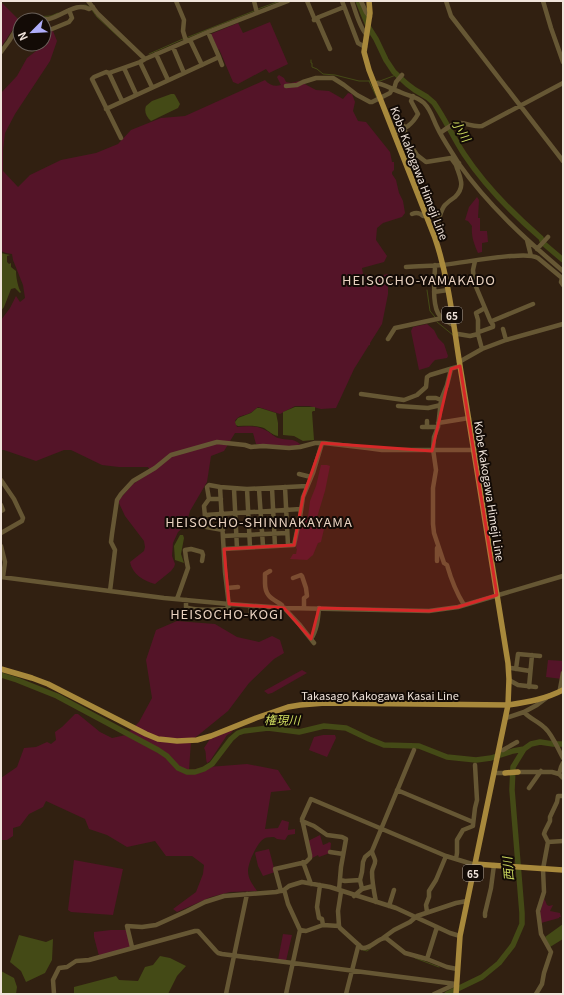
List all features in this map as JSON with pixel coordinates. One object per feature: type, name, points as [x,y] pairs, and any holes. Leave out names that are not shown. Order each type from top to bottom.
[{"type":"main road","name":"Kobe Kakogawa Himeji Line","points":[[369,1],[370,18],[365,56],[374,83],[435,238],[443,265],[508,664],[509,680],[506,718],[460,936],[456,994]]},
{"type":"main road","name":"Takasago Kakogawa Kasai Line","points":[[1,669],[48,684],[158,739],[177,741],[197,740],[211,736],[272,712],[300,705],[325,703],[508,705],[550,696],[562,690]]},
{"type":"main road","points":[[506,773],[518,772]]},
{"type":"main road","points":[[475,864],[563,870]]},
{"type":"street","points":[[88,1],[98,14],[138,51],[143,60],[152,87]]},
{"type":"street","points":[[176,1],[184,20],[182,31],[184,37],[188,40],[202,65]]},
{"type":"street","points":[[254,1],[257,13]]},
{"type":"street","points":[[121,138],[92,79],[94,77],[106,72],[109,73],[124,68],[188,40],[288,1]]},
{"type":"street","points":[[306,1],[330,50]]},
{"type":"street","points":[[342,1],[358,43],[365,47]]},
{"type":"street","points":[[352,1],[364,33],[367,35]]},
{"type":"street","points":[[361,1],[370,18]]},
{"type":"street","points":[[446,1],[451,16],[563,161]]},
{"type":"street","points":[[543,1],[563,62]]},
{"type":"street","points":[[52,18],[78,7],[89,9],[93,7]]},
{"type":"street","points":[[315,20],[323,15],[344,7]]},
{"type":"street","points":[[52,29],[69,22],[72,18],[69,10]]},
{"type":"street","points":[[208,32],[222,65]]},
{"type":"street","points":[[1,52],[12,37]]},
{"type":"street","points":[[173,47],[184,73]]},
{"type":"street","points":[[156,54],[168,80]]},
{"type":"street","points":[[106,108],[219,57]]},
{"type":"street","points":[[124,68],[136,94]]},
{"type":"street","points":[[109,73],[122,101]]},
{"type":"street","points":[[286,86],[297,85],[316,78],[333,78],[357,95],[370,102],[375,102],[390,94],[396,82],[402,75]]},
{"type":"street","points":[[374,83],[379,83],[400,93],[413,96],[428,107],[436,127],[458,164],[500,213],[527,240],[563,271]]},
{"type":"street","points":[[440,133],[453,125],[460,123],[482,126],[563,84]]},
{"type":"street","points":[[394,133],[415,121],[418,114],[411,101],[413,96]]},
{"type":"street","points":[[404,128],[407,140],[417,155],[426,162],[450,158],[458,164],[462,187],[459,192],[445,205],[441,212],[435,238]]},
{"type":"street","points":[[405,162],[417,155]]},
{"type":"street","points":[[412,214],[417,212],[423,216],[426,215]]},
{"type":"street","points":[[537,249],[548,237]]},
{"type":"street","points":[[527,240],[531,256]]},
{"type":"street","points":[[406,268],[443,265],[498,257],[524,255],[534,256],[562,279],[561,282],[563,286]]},
{"type":"street","points":[[455,335],[470,336],[493,327],[492,321],[490,320],[474,282],[473,270],[475,261]]},
{"type":"street","points":[[435,265],[434,292],[438,319]]},
{"type":"street","points":[[434,292],[448,290]]},
{"type":"street","points":[[492,321],[533,304]]},
{"type":"street","points":[[482,349],[476,313],[485,308]]},
{"type":"street","points":[[388,339],[395,328],[438,319],[453,324]]},
{"type":"street","points":[[361,394],[404,400],[416,395],[426,387],[427,378],[430,375],[451,369],[482,349],[506,340],[563,324]]},
{"type":"street","points":[[503,329],[506,340]]},
{"type":"street","points":[[451,369],[441,402],[438,425],[432,448],[436,470],[433,488],[433,524],[434,533],[444,563],[447,565],[451,581],[464,605]]},
{"type":"street","points":[[428,398],[436,398],[441,402]]},
{"type":"street","points":[[398,406],[428,408],[441,402]]},
{"type":"street","points":[[422,427],[468,418]]},
{"type":"street","points":[[427,420],[428,427]]},
{"type":"street","points":[[110,591],[115,550],[111,542],[117,500],[133,481],[155,468],[171,455],[217,442],[251,447],[263,446],[289,448],[322,443],[382,450],[474,450]]},
{"type":"street","points":[[224,549],[294,545],[303,497],[322,443]]},
{"type":"street","points":[[299,474],[311,477]]},
{"type":"street","points":[[1,480],[14,499],[23,518],[22,521],[1,533]]},
{"type":"street","points":[[223,530],[206,527],[204,506],[209,499],[207,487],[209,485],[247,490],[308,486]]},
{"type":"street","points":[[186,600],[186,608],[190,609],[226,609],[229,604],[220,487]]},
{"type":"street","points":[[285,487],[288,545]]},
{"type":"street","points":[[1,490],[6,488]]},
{"type":"street","points":[[272,488],[275,546]]},
{"type":"street","points":[[234,489],[237,548]]},
{"type":"street","points":[[259,489],[262,546]]},
{"type":"street","points":[[247,490],[250,547]]},
{"type":"street","points":[[209,499],[221,499]]},
{"type":"street","points":[[1,505],[3,510],[1,511]]},
{"type":"street","points":[[205,515],[301,509]]},
{"type":"street","points":[[223,536],[287,532]]},
{"type":"street","points":[[1,546],[5,562],[2,577],[164,598],[285,608],[429,611],[458,607],[563,576]]},
{"type":"street","points":[[438,560],[437,549],[439,546]]},
{"type":"street","points":[[177,599],[188,568],[185,550],[191,549],[202,552],[202,561]]},
{"type":"street","points":[[270,571],[265,574],[265,583],[268,595],[285,608],[313,641],[319,608]]},
{"type":"street","points":[[293,578],[302,576],[307,596],[304,598],[304,608]]},
{"type":"street","points":[[227,588],[238,587]]},
{"type":"street","points":[[250,615],[251,606]]},
{"type":"street","points":[[530,671],[514,669],[518,654],[540,656]]},
{"type":"street","points":[[529,686],[532,655]]},
{"type":"street","points":[[562,690],[560,689],[563,673]]},
{"type":"street","points":[[509,680],[518,685],[536,687]]},
{"type":"street","points":[[506,718],[524,712],[550,696]]},
{"type":"street","points":[[524,712],[529,718],[548,730],[563,758]]},
{"type":"street","points":[[498,751],[517,742]]},
{"type":"street","points":[[362,889],[360,880],[364,859],[371,852],[414,750]]},
{"type":"street","points":[[559,774],[560,767],[563,763]]},
{"type":"street","points":[[456,859],[457,840],[463,830],[473,826],[476,800],[475,765]]},
{"type":"street","points":[[518,772],[552,772],[559,774],[563,778]]},
{"type":"street","points":[[529,788],[541,772]]},
{"type":"street","points":[[494,773],[506,773]]},
{"type":"street","points":[[397,790],[473,822]]},
{"type":"street","points":[[536,994],[542,984],[551,952],[541,934],[538,915],[544,892],[543,869],[548,842],[544,831],[550,821],[550,817],[557,802],[558,796],[563,796]]},
{"type":"street","points":[[286,994],[300,930],[288,904],[286,893],[282,890],[275,870],[308,861],[310,858],[302,821],[303,815],[311,799],[446,856],[475,864]]},
{"type":"street","points":[[302,821],[327,834],[345,838],[340,880],[338,911],[339,926],[362,948],[368,948],[394,930],[410,922],[415,917],[456,903],[467,901]]},
{"type":"street","points":[[548,842],[563,841]]},
{"type":"street","points":[[330,852],[343,854]]},
{"type":"street","points":[[371,852],[375,858],[372,870],[376,902]]},
{"type":"street","points":[[427,912],[426,905],[429,897],[429,891],[436,880],[446,856]]},
{"type":"street","points":[[303,862],[311,884]]},
{"type":"street","points":[[485,916],[492,888],[494,865]]},
{"type":"street","points":[[340,880],[360,880]]},
{"type":"street","points":[[132,948],[127,926],[142,927],[156,925],[205,902],[224,896],[267,893],[282,890],[288,886],[302,882],[340,891],[389,906],[460,936]]},
{"type":"street","points":[[320,886],[318,907],[319,918],[322,919],[323,925]]},
{"type":"street","points":[[354,896],[362,889],[373,886]]},
{"type":"street","points":[[389,906],[394,890]]},
{"type":"street","points":[[226,994],[247,894]]},
{"type":"street","points":[[300,930],[306,930],[323,925],[339,926]]},
{"type":"street","points":[[427,959],[437,927]]},
{"type":"street","points":[[54,994],[53,980],[60,968],[67,967],[76,961],[89,960],[195,931],[198,931],[218,953],[456,985]]},
{"type":"street","points":[[383,938],[386,938],[392,942],[405,953],[457,969]]},
{"type":"street","points":[[346,994],[359,945]]},
{"type":"street","points":[[434,994],[456,985]]},
{"type":"highlighted area","points":[[460,366],[497,595],[458,607],[429,611],[319,608],[311,639],[284,608],[229,604],[224,549],[294,545],[303,497],[322,443],[432,451],[451,369]]},
{"type":"shaded area","points":[[1,2],[12,13],[12,30],[1,47]]},
{"type":"shaded area","points":[[270,22],[288,64],[269,73],[266,69],[238,84],[233,82],[211,34],[238,23],[243,33]]},
{"type":"shaded area","points":[[52,31],[57,41],[50,61],[15,114],[5,133],[3,171],[18,187],[30,175],[61,160],[96,153],[118,144],[131,130],[161,118],[185,116],[265,80],[272,85],[281,85],[277,77],[279,75],[284,78],[286,82],[291,83],[299,81],[316,90],[329,91],[343,99],[348,93],[352,94],[355,102],[353,111],[358,121],[366,122],[390,152],[392,162],[394,162],[394,170],[392,174],[396,180],[399,193],[403,201],[405,213],[402,217],[383,223],[377,228],[376,240],[387,256],[384,262],[362,268],[363,274],[373,277],[388,274],[388,294],[382,324],[354,369],[336,408],[321,409],[309,406],[295,406],[280,414],[258,407],[251,413],[236,419],[235,421],[237,427],[249,426],[260,428],[281,439],[293,440],[301,445],[295,447],[256,444],[253,433],[235,433],[224,451],[211,456],[207,482],[190,511],[186,525],[178,532],[173,543],[172,556],[175,564],[174,567],[155,584],[139,576],[131,566],[130,562],[144,551],[144,541],[125,516],[118,501],[133,484],[151,472],[148,467],[119,467],[102,465],[71,450],[64,450],[36,461],[1,450],[1,320],[10,308],[16,296],[20,302],[25,298],[23,285],[12,254],[1,251],[1,93],[17,76],[27,58],[35,52],[52,52]]},
{"type":"shaded area","points":[[171,94],[175,95],[180,104],[178,108],[151,121],[146,114],[146,106],[152,101]]},
{"type":"shaded area","points":[[477,197],[479,200],[478,218],[480,218],[480,231],[487,231],[488,242],[482,243],[482,252],[478,253],[473,240],[472,226],[465,220],[469,207]]},
{"type":"shaded area","points":[[1,253],[10,255],[7,256],[7,262],[9,264],[11,263],[11,267],[16,271],[17,282],[21,292],[20,293],[15,288],[11,289],[1,311]]},
{"type":"shaded area","points":[[427,324],[434,330],[438,338],[444,344],[448,356],[447,358],[435,360],[429,367],[419,370],[411,331],[413,327]]},
{"type":"shaded area","points":[[295,407],[315,407],[315,411],[312,412],[314,440],[303,441],[294,436],[283,435],[283,412]]},
{"type":"shaded area","points":[[257,408],[276,413],[278,436],[261,427],[236,425],[235,422],[238,418],[251,413]]},
{"type":"shaded area","points":[[321,465],[330,466],[325,491],[315,524],[319,528],[324,529],[321,542],[318,543],[313,555],[307,560],[290,559],[293,554],[296,554],[296,541],[303,517],[308,517],[310,501],[316,486]]},
{"type":"shaded area","points":[[180,535],[183,535],[184,538],[181,554],[184,563],[175,560],[174,546]]},
{"type":"shaded area","points":[[177,621],[215,624],[237,637],[259,642],[272,636],[280,640],[284,653],[274,659],[249,683],[228,711],[191,741],[189,770],[247,764],[278,770],[291,790],[271,792],[265,829],[278,828],[282,820],[289,822],[288,830],[295,829],[295,834],[288,835],[285,840],[274,837],[266,838],[262,840],[256,848],[248,867],[248,874],[257,891],[230,892],[211,897],[177,912],[173,909],[196,892],[203,874],[204,865],[192,856],[166,856],[155,841],[127,847],[107,835],[89,829],[85,819],[46,801],[43,807],[29,814],[20,826],[13,828],[13,836],[7,840],[1,840],[1,778],[17,767],[24,748],[36,747],[47,742],[51,744],[56,740],[55,732],[75,714],[78,714],[100,732],[112,738],[126,735],[139,722],[152,698],[146,660],[156,630]]},
{"type":"shaded area","points":[[548,660],[563,661],[562,679],[546,677]]},
{"type":"shaded area","points":[[302,670],[307,673],[272,693],[268,694],[264,691]]},
{"type":"shaded area","points":[[234,729],[227,735],[210,761],[207,763],[204,748],[210,739]]},
{"type":"shaded area","points":[[335,735],[336,738],[327,757],[309,750],[314,737]]},
{"type":"shaded area","points":[[320,835],[323,845],[329,842],[331,843],[330,853],[319,857],[318,855],[312,858],[308,841]]},
{"type":"shaded area","points":[[269,849],[275,872],[263,876],[258,866],[255,853]]},
{"type":"shaded area","points":[[74,860],[123,869],[113,915],[71,912],[68,910]]},
{"type":"shaded area","points":[[544,898],[547,905],[553,905],[550,911],[560,913],[561,917],[541,923],[540,913]]},
{"type":"shaded area","points":[[563,924],[563,939],[550,947],[545,937]]},
{"type":"shaded area","points":[[126,930],[131,947],[99,956],[94,932]]},
{"type":"shaded area","points":[[283,934],[292,935],[286,961],[278,960]]},
{"type":"shaded area","points":[[19,935],[46,942],[53,939],[52,960],[45,973],[26,982],[21,971],[10,962]]},
{"type":"shaded area","points":[[160,956],[170,958],[186,966],[177,976],[168,994],[74,994],[74,987],[116,976],[119,980],[138,981],[145,967],[153,965]]},
{"type":"shaded area","points":[[1,971],[14,978],[17,987],[16,994],[1,994]]},
{"type":"waterway","points":[[258,9],[280,1]]},
{"type":"waterway","name":"小川","points":[[358,1],[369,28],[394,72],[407,84],[434,103],[464,154],[490,188],[509,209],[541,238],[543,243],[563,260]]},
{"type":"waterway","points":[[76,6],[85,5],[90,7]]},
{"type":"waterway","points":[[92,10],[97,17],[123,41]]},
{"type":"waterway","points":[[186,38],[254,11]]},
{"type":"waterway","points":[[52,16],[58,13]]},
{"type":"waterway","points":[[149,54],[183,39]]},
{"type":"waterway","points":[[311,60],[312,67],[323,74],[335,75],[359,81],[370,81]]},
{"type":"waterway","points":[[376,81],[396,75]]},
{"type":"waterway","points":[[369,81],[377,98]]},
{"type":"waterway","points":[[427,290],[430,311],[435,317]]},
{"type":"waterway","points":[[437,322],[453,335]]},
{"type":"waterway","name":"権現川","points":[[1,675],[57,696],[158,750],[167,756],[178,768],[187,772],[195,772],[212,764],[231,739],[238,733],[268,728],[299,732],[324,726],[346,728],[384,745],[419,746],[447,757],[476,760],[491,758],[524,749]]},
{"type":"waterway","name":"西川","points":[[447,994],[482,977],[499,963],[513,945],[522,924],[512,790],[513,767],[524,749],[531,744],[540,742],[563,744]]},
{"type":"waterway","points":[[363,950],[367,951],[371,948]]},
{"type":"waterway","points":[[415,958],[439,967]]},
{"type":"district","name":"HEISOCHO-YAMAKADO","points":[[419,279]]},
{"type":"district","name":"HEISOCHO-SHINNAKAYAMA","points":[[259,521]]},
{"type":"district","name":"HEISOCHO-KOGI","points":[[227,613]]}]
